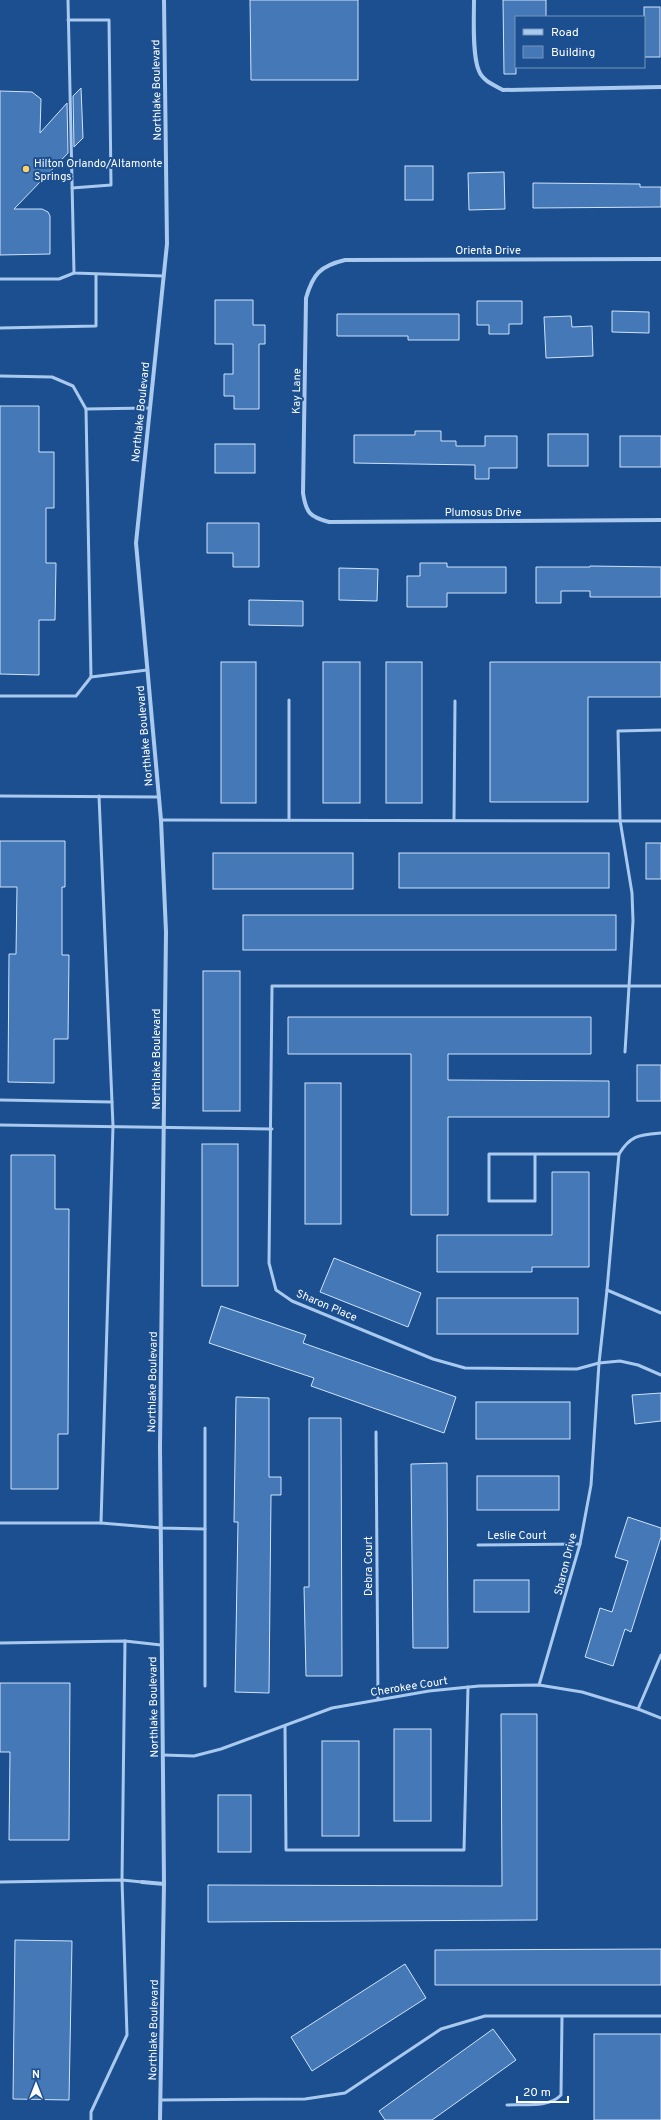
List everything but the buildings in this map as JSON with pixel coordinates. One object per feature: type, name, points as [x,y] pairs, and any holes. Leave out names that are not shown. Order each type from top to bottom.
[{"type":"street","name":"Northlake Boulevard","points":[[160,2120],[164,1884],[161,1528],[166,932],[161,820],[136,543],[166,244],[164,0]]},
{"type":"street","points":[[474,0],[474,33],[479,71],[488,83],[503,90],[661,87]]},
{"type":"street","name":"Orienta Drive","points":[[318,272],[328,264],[345,260],[661,259]]},
{"type":"street","name":"Kay Lane","points":[[307,511],[303,494],[306,298],[310,285],[318,272]]},
{"type":"street","name":"Plumosus Drive","points":[[307,511],[316,518],[329,522],[661,520]]},
{"type":"street","points":[[142,1882],[164,1884]]},
{"type":"lane","points":[[68,0],[74,273]]},
{"type":"lane","points":[[68,20],[109,20],[111,185],[72,188]]},
{"type":"lane","points":[[0,279],[59,279],[74,273],[163,276]]},
{"type":"lane","points":[[0,328],[96,326],[96,274]]},
{"type":"lane","points":[[0,376],[52,377],[73,386],[86,409],[91,677],[76,696],[0,696]]},
{"type":"lane","points":[[86,409],[149,408]]},
{"type":"lane","points":[[91,677],[147,670]]},
{"type":"lane","points":[[289,700],[289,820]]},
{"type":"lane","points":[[454,820],[455,701]]},
{"type":"lane","points":[[625,1052],[634,921],[632,893],[620,820],[618,731],[661,730]]},
{"type":"lane","points":[[0,796],[159,797]]},
{"type":"lane","points":[[99,796],[113,1126],[102,1523]]},
{"type":"lane","points":[[161,820],[661,821]]},
{"type":"lane","points":[[630,985],[661,986]]},
{"type":"lane","name":"Sharon Place","points":[[630,985],[272,986],[272,1130],[269,1263],[276,1290],[292,1301],[433,1359],[465,1368],[577,1369],[599,1363],[620,1361],[638,1365],[661,1375]]},
{"type":"lane","points":[[0,1100],[112,1102]]},
{"type":"lane","points":[[0,1125],[272,1130]]},
{"type":"lane","points":[[599,1363],[619,1154],[627,1141],[638,1135],[661,1133]]},
{"type":"lane","points":[[535,1154],[535,1201],[489,1201],[488,1154],[535,1154],[619,1154]]},
{"type":"lane","points":[[607,1290],[661,1313]]},
{"type":"lane","name":"Sharon Drive","points":[[539,1685],[580,1544],[595,1444],[599,1363]]},
{"type":"lane","points":[[204,1686],[205,1428]]},
{"type":"lane","name":"Debra Court","points":[[376,1432],[378,1699]]},
{"type":"lane","points":[[0,1523],[102,1523],[161,1528],[205,1529]]},
{"type":"lane","name":"Leslie Court","points":[[478,1545],[580,1544]]},
{"type":"lane","points":[[91,2120],[91,2112],[127,2035],[122,1880],[125,1641]]},
{"type":"lane","points":[[0,1643],[125,1641],[161,1645]]},
{"type":"lane","points":[[638,1709],[661,1655]]},
{"type":"lane","name":"Cherokee Court","points":[[163,1755],[194,1756],[221,1749],[332,1708],[429,1691],[468,1687],[539,1685],[582,1692],[638,1709],[661,1718]]},
{"type":"lane","points":[[285,1726],[286,1850],[464,1850],[468,1687]]},
{"type":"lane","points":[[0,1882],[122,1880],[142,1882]]},
{"type":"lane","points":[[161,2100],[305,2099],[344,2093],[441,2030],[485,2016],[661,2016]]},
{"type":"lane","points":[[507,2105],[544,2104],[556,2101],[561,2095],[562,2017]]},
{"type":"place","name":"Hilton Orlando/Altamonte Springs","points":[[26,169]]}]
